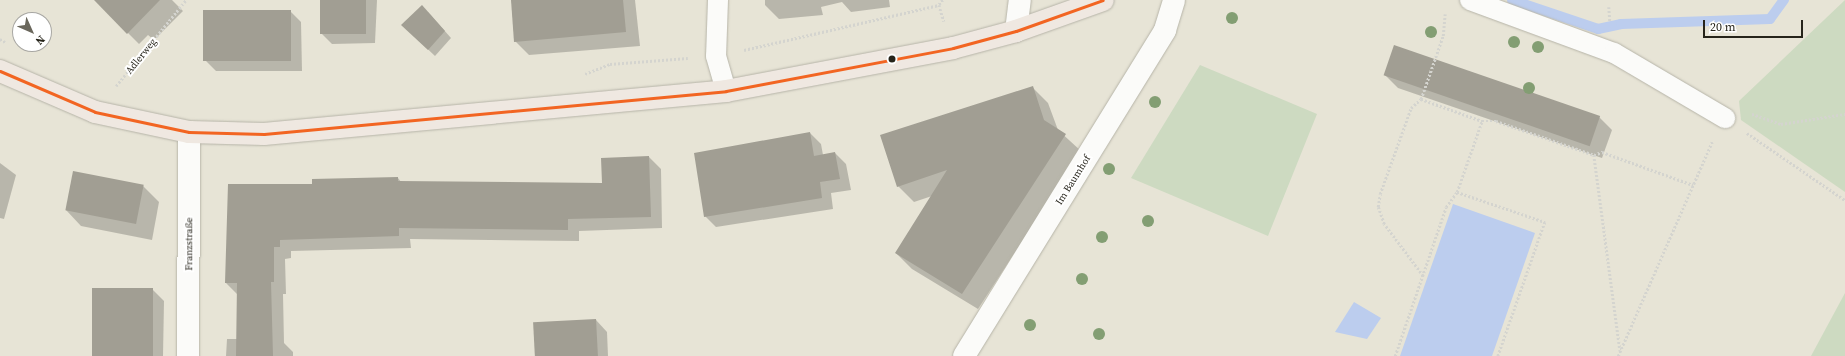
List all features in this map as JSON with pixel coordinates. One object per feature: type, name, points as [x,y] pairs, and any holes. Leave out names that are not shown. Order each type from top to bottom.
[{"type":"main road","points":[[0,70],[95,112],[189,132],[264,134],[726,91],[953,48],[1016,31],[1103,0]]},
{"type":"street","points":[[1016,31],[1020,0]]},
{"type":"street","name":"Im Baumhof","points":[[964,356],[1165,30],[1174,0]]},
{"type":"street","name":"Franzstraße","points":[[188,356],[189,132]]},
{"type":"lane","points":[[718,0],[716,56],[726,91]]},
{"type":"lane","points":[[1470,0],[1614,54],[1725,118]]},
{"type":"path","name":"Adlerweg","points":[[95,112],[186,0]]},
{"type":"path","points":[[1423,276],[1384,224],[1378,207],[1411,108],[1422,99],[1443,36],[1444,18]]},
{"type":"path","points":[[1422,99],[1482,121],[1496,121],[1594,155],[1602,152],[1693,186]]},
{"type":"path","points":[[1618,356],[1720,125],[1725,118],[1751,113],[1781,124],[1845,114]]},
{"type":"path","points":[[1725,118],[1845,200]]},
{"type":"path","points":[[1395,356],[1446,207],[1457,192],[1482,121]]},
{"type":"path","points":[[1594,155],[1620,351]]},
{"type":"path","points":[[1457,192],[1546,222],[1498,356]]},
{"type":"green space","points":[[1845,0],[1845,192],[1741,120],[1739,101]]},
{"type":"green space","points":[[1200,65],[1317,114],[1268,236],[1131,178]]},
{"type":"green space","points":[[1845,293],[1845,356],[1811,356]]},
{"type":"water","points":[[1453,204],[1535,233],[1492,356],[1400,356]]},
{"type":"water","points":[[1354,302],[1381,318],[1367,339],[1335,332]]},
{"type":"building","points":[[94,0],[160,0],[127,34]]},
{"type":"building","points":[[320,0],[366,0],[366,34],[320,34]]},
{"type":"building","points":[[511,0],[623,0],[626,32],[514,42]]},
{"type":"building","points":[[422,5],[445,31],[428,50],[401,25]]},
{"type":"building","points":[[203,10],[291,10],[291,61],[203,61]]},
{"type":"building","points":[[1394,45],[1600,116],[1590,146],[1384,75]]},
{"type":"building","points":[[1033,86],[1044,120],[1066,134],[962,294],[895,253],[947,170],[897,187],[880,135]]},
{"type":"building","points":[[810,132],[814,156],[835,152],[840,179],[820,182],[822,198],[704,217],[694,153]]},
{"type":"building","points":[[649,156],[651,217],[568,219],[568,230],[399,228],[399,236],[280,240],[280,247],[274,247],[274,282],[271,282],[273,356],[236,356],[237,283],[225,283],[228,184],[312,184],[312,179],[398,177],[398,181],[602,183],[601,158]]},
{"type":"building","points":[[73,171],[144,185],[136,224],[65,210]]},
{"type":"building","points":[[92,288],[153,288],[153,356],[92,356]]},
{"type":"building","points":[[596,319],[598,356],[535,356],[533,322]]},
{"type":"waterway","points":[[1512,0],[1598,29],[1621,24],[1770,19],[1784,0]]},
{"type":"transit line","points":[[0,71],[95,112],[189,132],[264,134],[726,91],[953,48],[1016,31],[1103,0]]}]
